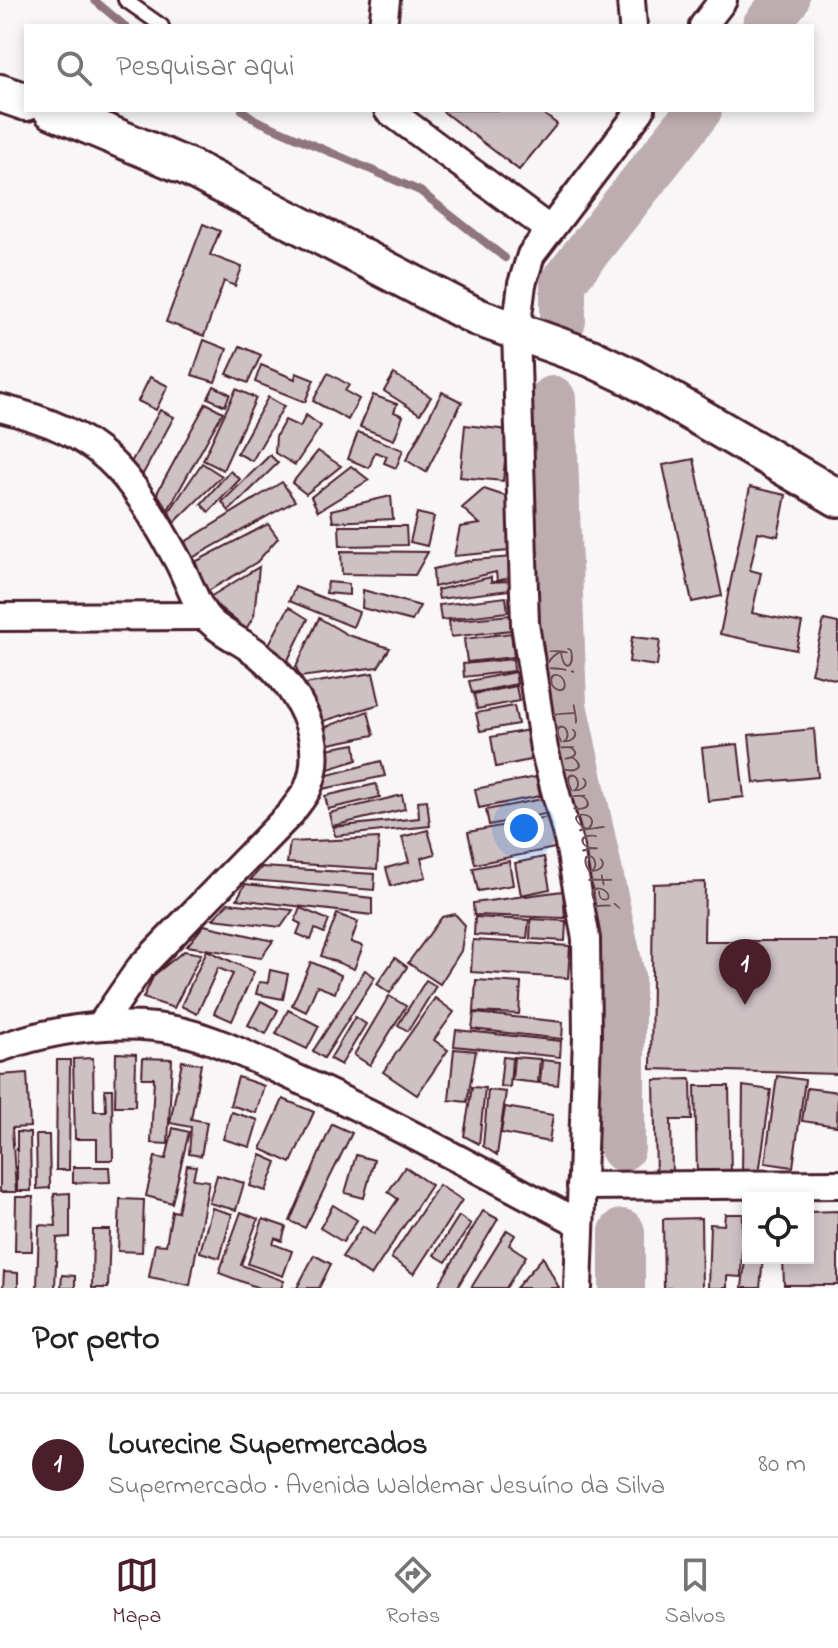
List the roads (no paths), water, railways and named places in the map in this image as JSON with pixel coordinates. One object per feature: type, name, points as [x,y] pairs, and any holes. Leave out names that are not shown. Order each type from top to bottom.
[{"type":"street","points":[[383,24],[386,0]]},
{"type":"street","points":[[631,0],[633,24]]},
{"type":"street","points":[[705,24],[723,0]]},
{"type":"street","points":[[0,93],[24,101]]},
{"type":"street","points":[[57,112],[190,168],[465,311],[591,358],[631,377],[838,498]]},
{"type":"street","points":[[391,112],[550,230]]},
{"type":"street","points":[[578,1288],[587,1037],[586,939],[569,843],[544,749],[525,624],[516,331],[522,284],[531,255],[639,112]]},
{"type":"street","points":[[0,408],[37,417],[104,451],[128,476],[179,562],[205,616],[259,655],[287,685],[304,713],[314,741],[308,788],[291,813],[140,968],[100,1026]]},
{"type":"street","points":[[0,617],[205,616]]},
{"type":"street","points":[[0,1048],[47,1032],[100,1026],[157,1027],[237,1051],[388,1119],[579,1223]]},
{"type":"street","points":[[581,1186],[838,1184]]},
{"type":"lane","points":[[125,0],[159,24]]},
{"type":"waterway","points":[[94,0],[123,24]]},
{"type":"waterway","name":"Rio Tamanduateí","points":[[767,24],[786,0]]},
{"type":"waterway","points":[[245,112],[256,120],[420,191],[505,258]]},
{"type":"waterway","name":"Rio Tamanduateí","points":[[563,321],[563,282],[697,112]]},
{"type":"waterway","name":"Rio Tamanduateí","points":[[553,399],[564,705],[622,976],[622,1148]]},
{"type":"waterway","name":"Rio Tamanduateí","points":[[622,1232],[622,1288]]},
{"type":"place","name":"Lourecine Supermercados","points":[[745,1005]]}]
